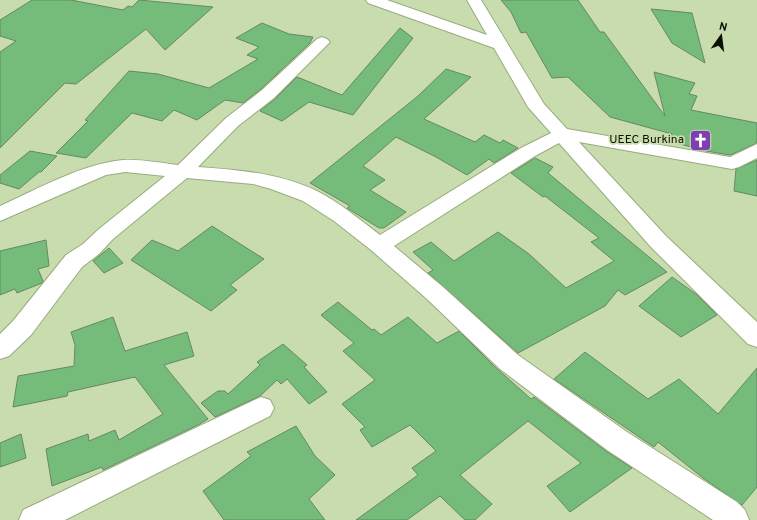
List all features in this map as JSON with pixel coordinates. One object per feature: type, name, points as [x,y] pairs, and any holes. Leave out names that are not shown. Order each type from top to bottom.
[{"type":"street","points":[[373,0],[501,45]]},
{"type":"street","points":[[474,0],[537,107],[563,134],[658,241],[757,338]]},
{"type":"street","points":[[0,349],[22,328],[74,261],[91,249],[106,234],[182,172],[232,122],[268,94],[322,42]]},
{"type":"street","points":[[379,245],[528,152],[563,134],[732,163],[757,150]]},
{"type":"street","points":[[0,214],[102,169],[125,166],[253,178],[277,184],[310,196],[342,216],[379,245],[509,362],[617,441],[727,512],[734,520]]},
{"type":"street","points":[[34,520],[261,408]]},
{"type":"building","points":[[32,0],[71,0],[123,10],[128,6],[132,7],[139,0],[213,7],[165,50],[146,29],[76,84],[65,83],[0,148],[0,52],[16,41],[0,36],[0,20]]},
{"type":"building","points":[[501,0],[578,0],[600,32],[604,32],[665,116],[654,72],[695,83],[689,94],[697,96],[691,110],[757,123],[757,143],[730,155],[706,151],[669,141],[672,134],[610,117],[568,77],[552,78],[526,32],[521,33],[511,12]]},
{"type":"building","points":[[651,9],[692,13],[705,63],[672,43]]},
{"type":"building","points":[[262,23],[289,34],[313,37],[310,43],[261,89],[243,103],[225,100],[197,120],[174,110],[162,121],[132,113],[86,158],[56,153],[88,121],[85,120],[129,71],[158,74],[209,88],[258,59],[247,55],[259,47],[236,38]]},
{"type":"building","points":[[400,28],[413,38],[353,115],[309,102],[282,121],[260,111],[275,99],[297,77],[342,95]]},
{"type":"building","points":[[446,69],[471,77],[424,119],[475,142],[484,135],[500,143],[503,140],[518,148],[494,163],[489,159],[467,175],[436,157],[396,137],[363,166],[385,180],[370,190],[406,212],[384,228],[379,228],[347,208],[350,206],[310,183],[418,96]]},
{"type":"building","points":[[30,151],[57,156],[41,172],[39,172],[19,189],[0,183],[0,175]]},
{"type":"building","points":[[535,158],[553,167],[548,173],[667,272],[625,295],[618,290],[605,306],[518,353],[428,273],[433,270],[413,252],[431,242],[454,261],[498,232],[529,254],[566,288],[614,261],[591,242],[599,238],[545,196],[543,197],[511,173]]},
{"type":"building","points":[[757,160],[757,196],[734,191],[736,169]]},
{"type":"building","points":[[212,226],[264,259],[230,285],[237,290],[211,311],[131,260],[152,240],[178,251]]},
{"type":"building","points":[[46,240],[49,266],[38,269],[43,281],[42,283],[17,293],[15,289],[0,295],[0,251]]},
{"type":"building","points":[[109,248],[123,263],[104,273],[93,261]]},
{"type":"building","points":[[672,277],[696,294],[717,315],[681,337],[639,306]]},
{"type":"building","points":[[338,302],[372,330],[374,329],[381,335],[408,317],[437,343],[459,331],[494,366],[531,399],[534,397],[606,451],[632,468],[570,512],[547,486],[581,463],[528,421],[460,475],[492,504],[475,520],[465,520],[440,496],[407,520],[356,520],[418,475],[412,468],[436,451],[410,425],[372,447],[360,430],[365,427],[342,404],[375,380],[343,351],[354,343],[321,315]]},
{"type":"building","points":[[113,317],[125,351],[187,332],[194,356],[164,365],[208,419],[103,470],[102,467],[52,486],[46,449],[88,434],[89,441],[115,430],[119,440],[163,414],[135,377],[68,392],[67,396],[13,407],[18,376],[74,366],[75,345],[71,332]]},
{"type":"building","points":[[283,344],[307,365],[304,367],[327,392],[309,404],[287,379],[281,384],[277,380],[260,396],[215,417],[201,403],[218,391],[225,391],[228,394],[260,365],[257,362]]},
{"type":"building","points":[[585,352],[648,399],[679,379],[718,414],[757,368],[757,487],[742,505],[703,478],[658,442],[654,447],[554,379]]},
{"type":"building","points":[[296,426],[315,456],[335,475],[309,499],[325,520],[224,520],[203,491],[251,456],[247,452]]},
{"type":"building","points":[[21,434],[26,458],[0,467],[0,443]]},
{"type":"place","name":"UEEC Burkina","points":[[700,140]]}]
